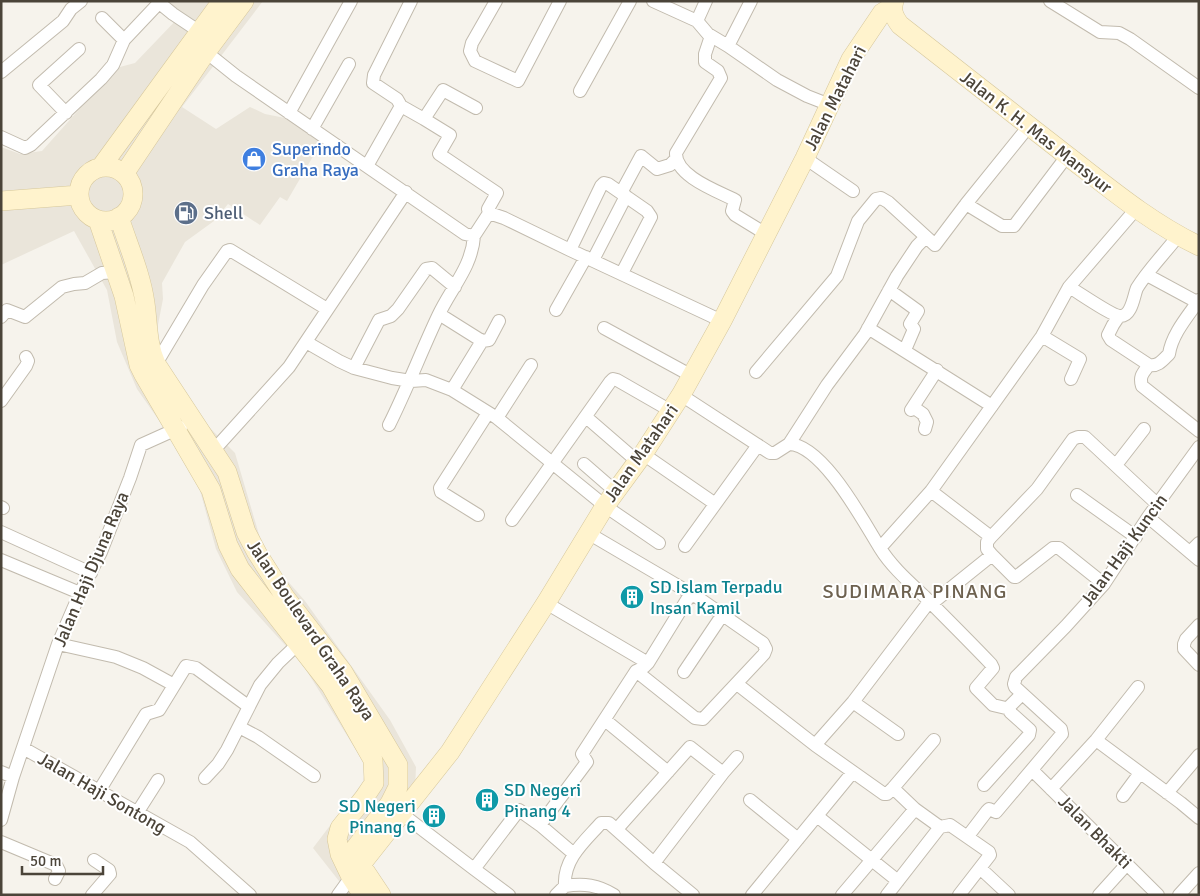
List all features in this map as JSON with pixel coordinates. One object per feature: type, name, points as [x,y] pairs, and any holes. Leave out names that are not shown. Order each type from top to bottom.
[{"type":"main road","points":[[101,167],[113,168],[124,174],[132,186],[132,200],[129,207],[119,217],[109,220],[98,220],[85,210],[79,194],[83,180],[88,174],[101,167],[222,1]]},
{"type":"main road","points":[[124,174],[206,52],[244,1]]},
{"type":"main road","name":"Jalan Matahari","points":[[356,871],[450,752],[610,499],[640,458],[681,395],[722,321],[805,158],[851,59],[882,13],[893,4]]},
{"type":"main road","name":"Jalan K. H. Mas Mansyur","points":[[893,4],[894,17],[900,25],[1136,209],[1178,236],[1199,246]]},
{"type":"main road","points":[[1,201],[79,194]]},
{"type":"main road","name":"Jalan Boulevard Graha Raya","points":[[119,217],[141,284],[145,303],[139,324],[140,364],[144,375],[185,425],[213,450],[227,472],[246,532],[256,552],[285,597],[343,672],[398,765],[398,787],[390,803],[356,847],[356,871],[363,895]]},
{"type":"main road","name":"Jalan Boulevard Graha Raya","points":[[98,220],[116,272],[151,354],[185,425],[211,490],[228,545],[240,569],[331,686],[373,760],[374,782],[340,828],[337,839],[340,854],[381,895]]},
{"type":"street","points":[[289,114],[351,1]]},
{"type":"street","points":[[389,425],[411,381],[439,314],[465,270],[473,250],[474,236],[489,213],[488,209],[497,193],[439,154],[450,135],[401,106],[397,100],[373,83],[374,75],[411,1]]},
{"type":"street","points":[[496,1],[472,43],[470,51],[475,61],[518,81],[560,1]]},
{"type":"street","points":[[580,91],[630,1]]},
{"type":"street","points":[[653,1],[697,21],[711,36],[777,80],[807,96],[830,105]]},
{"type":"street","points":[[697,21],[706,1]]},
{"type":"street","points":[[728,46],[751,1]]},
{"type":"street","points":[[1050,1],[1100,32],[1119,33],[1130,39],[1199,88]]},
{"type":"street","points":[[1,137],[25,148],[31,145],[107,72],[124,40],[158,2],[200,32]]},
{"type":"street","points":[[1,72],[63,21],[74,3]]},
{"type":"street","points":[[102,18],[124,40]]},
{"type":"street","points":[[711,36],[705,62],[718,71],[721,78],[676,153],[676,159],[683,171],[706,186],[735,200],[732,211],[734,215],[766,234]]},
{"type":"street","points":[[66,113],[39,85],[79,49]]},
{"type":"street","points":[[206,52],[215,61],[289,114],[406,192],[464,234],[474,236]]},
{"type":"street","points":[[312,129],[350,64]]},
{"type":"street","points":[[424,119],[443,90],[476,108]]},
{"type":"street","points":[[367,166],[401,106]]},
{"type":"street","points":[[756,372],[838,276],[858,221],[876,199],[880,198],[888,202],[935,245],[1030,126]]},
{"type":"street","points":[[556,310],[590,258],[641,156],[658,168],[670,165],[676,159]]},
{"type":"street","points":[[966,204],[1002,226],[1014,226],[1068,156]]},
{"type":"street","points":[[805,158],[853,191]]},
{"type":"street","points":[[570,250],[601,186],[608,184],[647,211],[650,217],[622,273]]},
{"type":"street","points":[[213,450],[289,367],[406,192]]},
{"type":"street","points":[[880,548],[931,491],[1042,336],[1070,287],[1136,209]]},
{"type":"street","points":[[489,213],[504,218],[722,321]]},
{"type":"street","points":[[1148,275],[1198,301],[1174,337],[1169,354],[1154,366],[1149,366],[1111,340],[1108,335],[1120,316],[1133,305],[1136,290],[1178,236]]},
{"type":"street","points":[[681,395],[770,453],[775,453],[789,444],[827,385],[868,328],[908,258],[926,237]]},
{"type":"street","points":[[156,364],[203,285],[227,251],[230,250],[327,309]]},
{"type":"street","points":[[354,368],[378,320],[391,316],[426,269],[432,268],[455,287]]},
{"type":"street","points":[[1,318],[7,310],[25,317],[62,287],[85,283],[102,273],[116,272]]},
{"type":"street","points":[[1070,287],[1120,316]]},
{"type":"street","points":[[889,290],[918,312],[910,324],[914,329],[905,350]]},
{"type":"street","points":[[439,314],[482,341],[489,340],[500,321]]},
{"type":"street","points":[[604,328],[692,376]]},
{"type":"street","points":[[868,328],[992,406]]},
{"type":"street","points":[[1042,336],[1080,359],[1070,379]]},
{"type":"street","points":[[452,390],[482,341]]},
{"type":"street","points":[[306,342],[354,368],[392,378],[411,381],[426,380],[452,390],[493,416],[552,462],[610,499],[659,543]]},
{"type":"street","points":[[1,401],[26,366],[28,361],[26,357]]},
{"type":"street","points":[[478,515],[441,492],[440,488],[531,365]]},
{"type":"street","points":[[1149,366],[1141,375],[1142,386],[1199,431]]},
{"type":"street","points":[[925,429],[927,422],[923,414],[912,408],[937,370]]},
{"type":"street","points":[[512,520],[610,382],[613,380],[671,411]]},
{"type":"street","points":[[586,417],[640,458],[714,503]]},
{"type":"street","name":"Jalan Haji Djuna Raya","points":[[1,820],[7,775],[23,748],[58,644],[113,523],[141,445],[185,425]]},
{"type":"street","points":[[1116,465],[1144,430]]},
{"type":"street","points":[[1104,584],[1059,548],[1053,548],[1016,577],[1013,576],[992,555],[986,546],[986,542],[1037,489],[1073,439],[1078,437],[1085,437],[1157,504]]},
{"type":"street","points":[[789,444],[796,444],[803,448],[832,475],[848,495],[891,564],[993,666],[976,686],[977,690],[993,705],[1010,709]]},
{"type":"street","points":[[684,546],[758,445]]},
{"type":"street","name":"Jalan Haji Kuncin","points":[[1022,694],[1014,684],[1016,677],[1104,584],[1157,504],[1194,462],[1199,447]]},
{"type":"street","points":[[584,464],[610,499]]},
{"type":"street","points":[[931,491],[991,537]]},
{"type":"street","points":[[1077,495],[1136,537]]},
{"type":"street","points":[[1148,517],[1196,552]]},
{"type":"street","points":[[1,532],[91,573]]},
{"type":"street","points":[[588,533],[722,614],[763,643],[766,649],[764,654],[703,719],[695,718],[636,671]]},
{"type":"street","points":[[814,745],[853,702],[930,603],[992,555]]},
{"type":"street","points":[[1,560],[80,593]]},
{"type":"street","points":[[540,825],[587,762],[582,754],[636,671],[648,663],[688,598],[693,596]]},
{"type":"street","points":[[546,603],[648,663]]},
{"type":"street","points":[[684,672],[722,614]]},
{"type":"street","points":[[1199,625],[1184,644],[1184,649],[1199,665]]},
{"type":"street","points":[[205,778],[218,764],[239,727],[248,706],[268,674],[299,643]]},
{"type":"street","points":[[58,644],[116,656],[174,685]]},
{"type":"street","points":[[99,791],[144,717],[148,713],[159,710],[186,666],[196,668],[248,706]]},
{"type":"street","points":[[737,684],[814,745],[884,794],[887,794],[893,788],[934,740]]},
{"type":"street","points":[[1051,789],[1096,740],[1138,687]]},
{"type":"street","points":[[968,836],[987,810],[996,812],[1063,731],[1022,694],[1010,706],[1010,712],[1030,730],[1029,736],[984,785]]},
{"type":"street","points":[[853,702],[898,734]]},
{"type":"street","points":[[605,720],[668,772]]},
{"type":"street","points":[[239,727],[258,737],[314,776]]},
{"type":"street","points":[[1096,740],[1199,818]]},
{"type":"street","points":[[617,829],[690,747],[723,773]]},
{"type":"street","name":"Jalan Haji Sontong","points":[[23,748],[195,846],[250,895]]},
{"type":"street","points":[[1167,793],[1199,754]]},
{"type":"street","points":[[654,863],[737,757]]},
{"type":"street","name":"Jalan Bhakti","points":[[1032,770],[1127,864],[1151,893]]},
{"type":"street","points":[[1122,796],[1140,772]]},
{"type":"street","points":[[752,895],[852,773]]},
{"type":"street","points":[[137,813],[158,780]]},
{"type":"street","points":[[893,788],[915,809],[940,827]]},
{"type":"street","points":[[750,800],[798,839]]},
{"type":"street","points":[[842,895],[915,809]]},
{"type":"street","points":[[474,870],[519,810],[574,854]]},
{"type":"street","points":[[402,814],[474,870],[510,895]]},
{"type":"street","points":[[817,816],[898,880]]},
{"type":"street","points":[[614,895],[598,886],[586,884],[561,890],[566,871],[574,854],[601,823],[609,823],[617,829],[693,895]]},
{"type":"street","points":[[887,895],[940,827],[950,824],[989,852],[990,855],[959,895]]},
{"type":"street","points":[[1,842],[56,864],[59,871],[55,879]]},
{"type":"street","points":[[92,895],[110,874],[109,870],[94,860]]},
{"type":"street","points":[[1099,895],[1127,864]]},
{"type":"street","points":[[980,868],[1009,895]]},
{"type":"street","points":[[338,895],[356,871]]},
{"type":"street","points":[[1179,895],[1199,873]]},
{"type":"shaded area","points":[[164,1],[263,1],[182,107],[216,129],[250,107],[265,114],[285,118],[322,141],[287,201],[280,197],[260,225],[228,204],[214,221],[185,242],[162,283],[163,299],[151,361],[160,378],[235,453],[265,555],[305,601],[390,720],[416,767],[415,790],[364,866],[388,895],[350,895],[313,848],[363,782],[366,766],[303,665],[237,592],[216,549],[195,472],[137,389],[117,342],[107,290],[74,231],[1,265],[1,147],[20,154],[42,151],[116,68],[135,63],[181,15]]},
{"type":"place","name":"Superindo Graha Raya","points":[[254,159]]},
{"type":"place","name":"Shell","points":[[186,213]]},
{"type":"place","name":"SD Islam Terpadu Insan Kamil","points":[[632,597]]},
{"type":"place","name":"SD Negeri Pinang 4","points":[[487,800]]},
{"type":"place","name":"SD Negeri Pinang 6","points":[[434,816]]},
{"type":"district","name":"SUDIMARA PINANG","points":[[915,591]]}]
